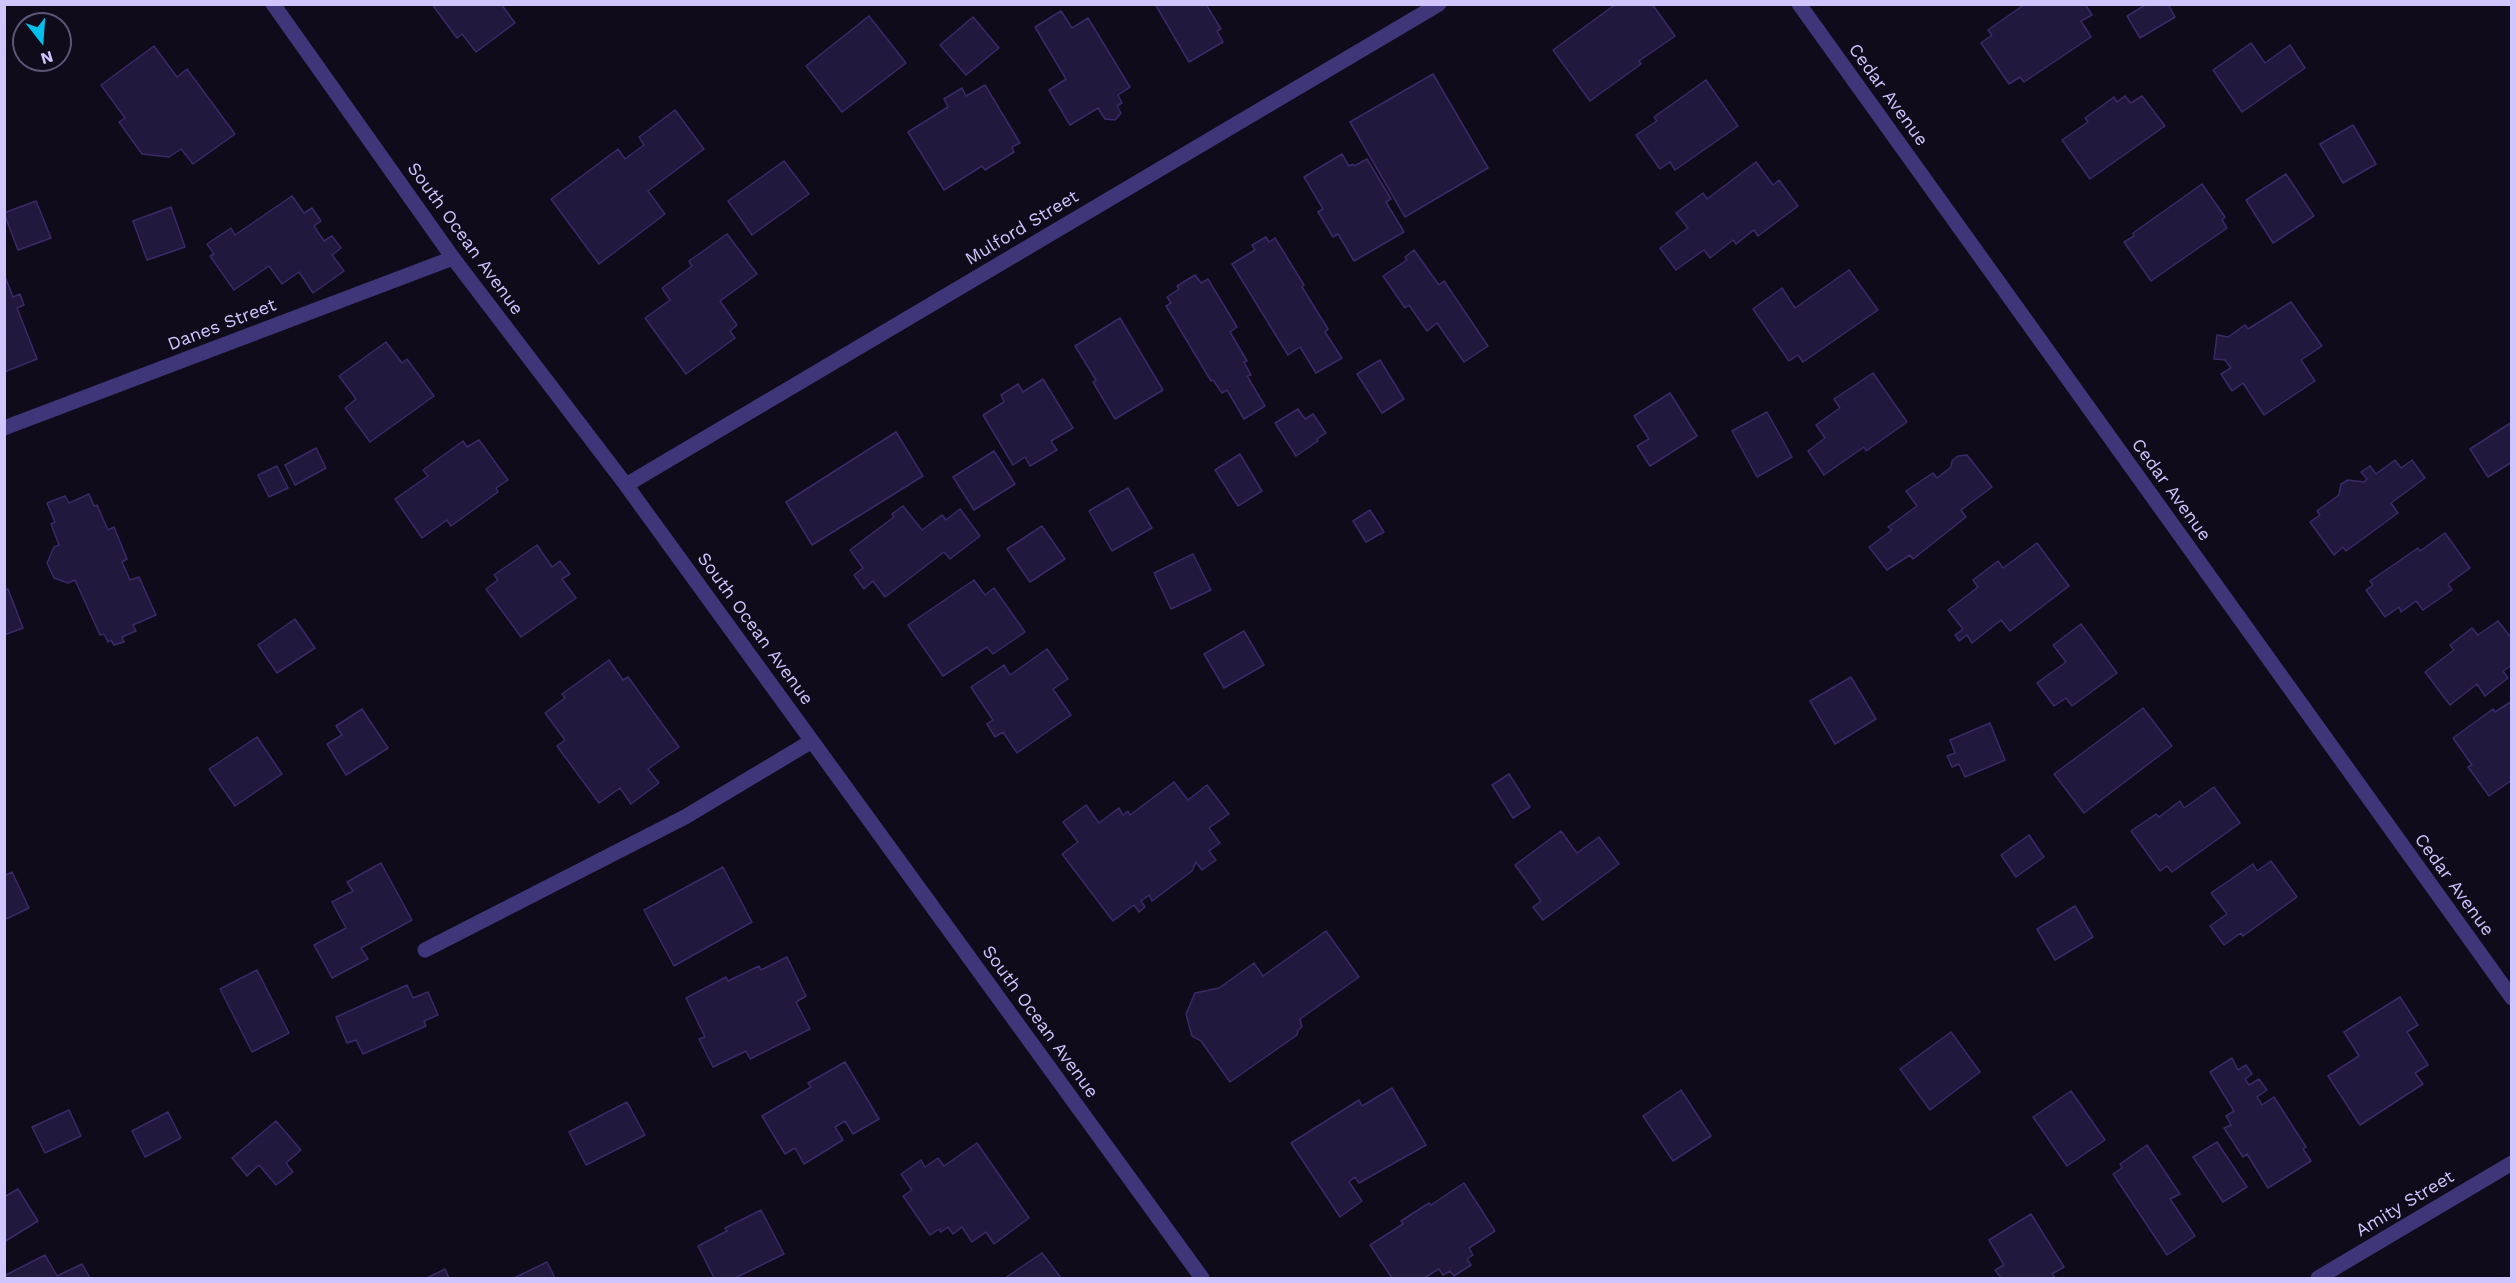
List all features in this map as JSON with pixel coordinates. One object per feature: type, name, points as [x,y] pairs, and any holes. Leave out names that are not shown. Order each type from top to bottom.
[{"type":"street","name":"South Ocean Avenue","points":[[273,4],[453,258],[626,485],[1202,1278]]},
{"type":"street","name":"Mulford Street","points":[[626,485],[1439,4]]},
{"type":"street","name":"Cedar Avenue","points":[[1799,4],[2511,998]]},
{"type":"street","name":"Danes Street","points":[[4,428],[453,258]]},
{"type":"street","points":[[425,950],[685,817],[812,741]]},
{"type":"street","name":"Amity Street","points":[[2318,1278],[2511,1163]]},
{"type":"building","points":[[436,4],[501,4],[515,23],[476,52],[462,34],[457,38],[434,7]]},
{"type":"building","points":[[1155,4],[1209,4],[1207,6],[1221,29],[1217,31],[1223,42],[1189,62]]},
{"type":"building","points":[[1616,4],[1652,4],[1675,36],[1639,61],[1641,64],[1590,101],[1553,50]]},
{"type":"building","points":[[2025,4],[2085,4],[2092,15],[2081,21],[2091,37],[2024,82],[2020,77],[2009,84],[1981,43],[1992,35],[1988,30]]},
{"type":"building","points":[[2147,4],[2168,4],[2175,17],[2140,38],[2127,16]]},
{"type":"building","points":[[1061,11],[1072,28],[1088,18],[1130,87],[1118,95],[1122,103],[1117,106],[1121,113],[1115,120],[1105,119],[1098,108],[1070,125],[1049,90],[1066,79],[1035,27]]},
{"type":"building","points":[[869,16],[906,63],[842,112],[806,66]]},
{"type":"building","points":[[973,17],[999,48],[966,75],[940,45]]},
{"type":"building","points":[[2251,43],[2265,63],[2290,45],[2305,68],[2242,112],[2213,70]]},
{"type":"building","points":[[154,46],[177,77],[187,69],[235,134],[193,164],[181,149],[169,157],[142,154],[119,122],[125,118],[101,85]]},
{"type":"building","points":[[1433,74],[1488,168],[1405,217],[1350,122]]},
{"type":"building","points":[[1706,80],[1738,126],[1675,170],[1670,162],[1660,169],[1636,135],[1657,121],[1654,117]]},
{"type":"building","points":[[985,85],[1020,143],[1012,147],[1014,152],[985,170],[982,166],[944,190],[908,132],[948,107],[944,99],[962,88],[966,96]]},
{"type":"building","points":[[2125,96],[2131,103],[2142,96],[2165,126],[2090,179],[2062,140],[2088,122],[2085,118],[2114,97],[2117,102]]},
{"type":"building","points":[[675,110],[704,149],[648,191],[665,214],[599,264],[551,199],[618,149],[625,159],[644,145],[639,137]]},
{"type":"building","points":[[2353,125],[2376,164],[2343,183],[2320,144]]},
{"type":"building","points":[[1342,154],[1349,166],[1353,164],[1354,166],[1367,159],[1391,199],[1386,202],[1404,232],[1354,261],[1338,234],[1333,237],[1318,212],[1323,209],[1304,177]]},
{"type":"building","points":[[784,161],[809,194],[752,235],[728,201]]},
{"type":"building","points":[[1756,162],[1773,185],[1779,180],[1798,206],[1758,236],[1754,230],[1736,244],[1733,240],[1710,258],[1704,250],[1676,270],[1660,248],[1688,228],[1676,213],[1703,193],[1707,199]]},
{"type":"building","points":[[2286,174],[2314,216],[2273,243],[2246,200]]},
{"type":"building","points":[[2202,184],[2225,217],[2222,220],[2227,228],[2151,281],[2124,242],[2134,236],[2133,233]]},
{"type":"building","points":[[292,196],[304,213],[312,208],[321,221],[314,226],[324,241],[332,236],[341,248],[332,255],[344,271],[313,293],[299,272],[282,284],[269,266],[234,290],[210,256],[214,254],[207,244],[231,228],[235,235]]},
{"type":"building","points":[[36,201],[51,238],[18,250],[4,213]]},
{"type":"building","points":[[171,207],[185,247],[147,260],[133,221]]},
{"type":"building","points":[[727,234],[757,274],[720,301],[737,325],[730,331],[735,338],[686,374],[645,318],[670,300],[662,288],[692,266],[689,261]]},
{"type":"building","points":[[1266,237],[1269,242],[1275,238],[1304,285],[1302,287],[1328,329],[1325,332],[1342,358],[1316,373],[1300,347],[1288,355],[1232,264],[1255,250],[1252,245]]},
{"type":"building","points":[[1414,250],[1439,285],[1444,281],[1488,346],[1464,362],[1437,323],[1427,331],[1409,305],[1405,308],[1383,276],[1407,260],[1405,257]]},
{"type":"building","points":[[1849,270],[1878,310],[1803,362],[1798,355],[1789,361],[1753,309],[1782,288],[1795,308]]},
{"type":"building","points":[[4,274],[13,297],[20,294],[24,305],[17,308],[37,359],[4,372]]},
{"type":"building","points":[[1195,275],[1201,283],[1208,279],[1237,327],[1230,332],[1247,361],[1244,362],[1251,375],[1247,376],[1265,406],[1244,419],[1227,390],[1222,393],[1213,380],[1211,381],[1166,306],[1171,303],[1167,297],[1179,289],[1177,286]]},
{"type":"building","points":[[2291,302],[2322,346],[2301,360],[2315,381],[2264,415],[2243,383],[2232,391],[2221,374],[2231,368],[2225,360],[2214,359],[2217,335],[2228,337],[2245,325],[2248,329]]},
{"type":"building","points":[[1120,318],[1163,390],[1115,419],[1093,382],[1096,380],[1075,346]]},
{"type":"building","points":[[386,342],[402,363],[407,359],[434,396],[370,442],[345,408],[356,399],[339,376]]},
{"type":"building","points":[[1380,360],[1404,399],[1382,413],[1357,374]]},
{"type":"building","points":[[1873,373],[1907,422],[1866,451],[1864,447],[1824,475],[1808,451],[1825,438],[1816,425],[1840,408],[1834,399]]},
{"type":"building","points":[[1043,379],[1073,428],[1051,441],[1057,450],[1030,466],[1025,457],[1013,465],[983,415],[1004,402],[1001,395],[1018,384],[1023,392]]},
{"type":"building","points":[[1670,393],[1697,436],[1650,466],[1637,446],[1649,439],[1634,416]]},
{"type":"building","points":[[1298,409],[1305,419],[1313,414],[1326,433],[1296,456],[1275,423]]},
{"type":"building","points":[[1767,412],[1792,457],[1757,477],[1732,431]]},
{"type":"building","points":[[2512,422],[2512,462],[2488,477],[2470,449]]},
{"type":"building","points":[[896,432],[923,476],[812,545],[786,502]]},
{"type":"building","points":[[479,440],[508,480],[496,488],[498,492],[451,526],[447,520],[422,538],[395,499],[428,476],[423,470],[463,441],[467,447]]},
{"type":"building","points":[[316,448],[326,468],[295,485],[285,465]]},
{"type":"building","points":[[994,451],[1015,484],[974,510],[953,477]]},
{"type":"building","points":[[1240,454],[1262,491],[1238,506],[1215,470]]},
{"type":"building","points":[[1967,455],[1992,487],[1961,510],[1966,517],[1913,559],[1910,555],[1887,570],[1869,547],[1892,530],[1888,527],[1917,506],[1906,491],[1933,473],[1937,478],[1951,467],[1952,461],[1958,456]]},
{"type":"building","points":[[2395,460],[2401,468],[2412,460],[2425,478],[2391,503],[2398,513],[2346,551],[2343,547],[2334,555],[2310,522],[2320,515],[2317,511],[2339,495],[2341,484],[2348,480],[2364,482],[2367,479],[2361,472],[2370,466],[2376,474]]},
{"type":"building","points":[[277,466],[288,488],[269,497],[258,475]]},
{"type":"building","points":[[1128,488],[1152,528],[1112,551],[1089,511]]},
{"type":"building","points":[[89,494],[94,506],[97,505],[108,530],[114,527],[127,559],[122,562],[130,580],[139,577],[156,615],[133,625],[136,631],[122,637],[124,642],[114,645],[111,640],[108,642],[104,634],[100,635],[75,580],[68,583],[54,578],[47,563],[54,547],[59,545],[51,524],[55,522],[47,503],[65,496],[69,503]]},
{"type":"building","points":[[903,506],[922,530],[942,515],[946,520],[960,509],[980,536],[950,559],[944,552],[885,597],[873,581],[864,589],[854,575],[863,568],[850,550],[894,517],[892,514]]},
{"type":"building","points":[[1370,510],[1384,532],[1366,542],[1353,521]]},
{"type":"building","points":[[1042,526],[1065,559],[1030,582],[1007,549]]},
{"type":"building","points":[[2445,533],[2470,568],[2448,584],[2452,590],[2423,610],[2416,601],[2401,612],[2399,607],[2385,617],[2366,590],[2373,585],[2370,581],[2418,548],[2420,551]]},
{"type":"building","points":[[2037,543],[2069,586],[2010,631],[2001,620],[1972,643],[1967,635],[1959,641],[1955,635],[1963,629],[1948,610],[1978,587],[1973,580],[1998,561],[2003,568]]},
{"type":"building","points":[[537,545],[552,567],[560,561],[570,574],[562,579],[576,598],[521,637],[486,589],[498,580],[494,575]]},
{"type":"building","points":[[1193,554],[1211,590],[1171,609],[1154,573]]},
{"type":"building","points":[[974,580],[985,595],[994,588],[1025,632],[993,654],[987,647],[943,676],[908,625]]},
{"type":"building","points":[[8,589],[23,628],[4,635],[4,590]]},
{"type":"building","points":[[295,619],[315,648],[277,673],[258,645]]},
{"type":"building","points":[[2498,621],[2512,639],[2512,665],[2503,671],[2508,678],[2485,696],[2477,684],[2450,705],[2425,672],[2454,650],[2450,645],[2472,628],[2478,635]]},
{"type":"building","points":[[2081,624],[2117,673],[2072,706],[2066,698],[2054,706],[2037,683],[2066,662],[2053,645]]},
{"type":"building","points":[[1244,631],[1264,665],[1224,688],[1204,654]]},
{"type":"building","points":[[1047,649],[1068,679],[1053,689],[1071,715],[1017,753],[1003,732],[995,737],[987,724],[993,720],[971,687],[1004,665],[1010,675]]},
{"type":"building","points":[[609,660],[623,680],[628,677],[679,747],[648,769],[659,783],[631,804],[620,788],[599,803],[557,746],[565,740],[545,713],[565,698],[562,694]]},
{"type":"building","points":[[1851,677],[1876,719],[1835,744],[1810,701]]},
{"type":"building","points":[[2512,701],[2512,780],[2489,796],[2468,767],[2472,765],[2453,738],[2493,709],[2495,712]]},
{"type":"building","points":[[2143,708],[2172,746],[2084,813],[2054,774]]},
{"type":"building","points":[[362,709],[388,748],[346,775],[327,744],[342,735],[336,726]]},
{"type":"building","points":[[1990,723],[2005,760],[1965,777],[1959,764],[1952,767],[1947,756],[1955,753],[1950,740]]},
{"type":"building","points":[[257,737],[282,774],[235,806],[209,769]]},
{"type":"building","points":[[1509,774],[1530,807],[1513,818],[1492,785]]},
{"type":"building","points":[[1174,782],[1188,800],[1207,785],[1229,814],[1209,828],[1220,843],[1209,851],[1216,860],[1202,870],[1196,862],[1192,871],[1152,901],[1149,895],[1141,901],[1145,907],[1139,912],[1134,905],[1113,921],[1062,854],[1078,842],[1063,822],[1086,805],[1099,823],[1119,808],[1123,815],[1128,811],[1130,815]]},
{"type":"building","points":[[2214,787],[2240,823],[2172,872],[2167,866],[2160,871],[2131,831],[2156,814],[2159,817],[2180,801],[2184,808]]},
{"type":"building","points":[[1561,831],[1577,853],[1599,837],[1619,864],[1543,920],[1533,907],[1541,901],[1515,865]]},
{"type":"building","points":[[2029,835],[2044,857],[2016,877],[2001,855]]},
{"type":"building","points":[[2271,861],[2297,897],[2243,936],[2241,933],[2224,945],[2210,926],[2227,914],[2211,893],[2253,864],[2257,871]]},
{"type":"building","points":[[381,863],[412,920],[361,948],[368,959],[332,978],[314,945],[346,928],[332,902],[353,891],[347,882]]},
{"type":"building","points":[[723,867],[752,922],[674,966],[644,910]]},
{"type":"building","points":[[12,872],[29,908],[4,920],[4,876]]},
{"type":"building","points":[[2075,906],[2093,937],[2055,960],[2037,929]]},
{"type":"building","points":[[1326,931],[1359,977],[1300,1019],[1302,1027],[1298,1030],[1297,1035],[1230,1082],[1201,1041],[1192,1036],[1186,1014],[1195,993],[1219,988],[1254,963],[1263,976]]},
{"type":"building","points":[[787,957],[806,996],[796,1002],[810,1029],[750,1059],[746,1051],[713,1067],[699,1039],[705,1037],[686,998],[726,977],[728,981],[759,966],[761,970]]},
{"type":"building","points":[[257,970],[289,1033],[252,1052],[220,989]]},
{"type":"building","points":[[407,985],[413,998],[428,992],[438,1015],[424,1021],[426,1026],[363,1054],[356,1040],[347,1043],[336,1017]]},
{"type":"building","points":[[2400,997],[2418,1025],[2407,1032],[2428,1065],[2415,1073],[2423,1084],[2360,1125],[2328,1076],[2359,1056],[2344,1032]]},
{"type":"building","points":[[1951,1032],[1980,1072],[1930,1110],[1900,1069]]},
{"type":"building","points":[[2232,1058],[2238,1070],[2246,1065],[2252,1074],[2245,1079],[2249,1085],[2259,1079],[2267,1090],[2257,1097],[2262,1105],[2274,1097],[2306,1147],[2303,1149],[2311,1161],[2268,1188],[2247,1154],[2243,1157],[2224,1128],[2231,1125],[2226,1116],[2234,1111],[2210,1072]]},
{"type":"building","points":[[845,1062],[879,1119],[853,1134],[845,1121],[835,1127],[843,1140],[804,1164],[795,1148],[785,1154],[762,1116],[811,1087],[808,1083]]},
{"type":"building","points":[[1392,1088],[1426,1145],[1359,1183],[1355,1177],[1349,1182],[1362,1201],[1340,1217],[1291,1143],[1359,1100],[1362,1106]]},
{"type":"building","points":[[1681,1090],[1711,1136],[1673,1161],[1643,1116]]},
{"type":"building","points":[[2071,1091],[2105,1140],[2067,1166],[2033,1117]]},
{"type":"building","points":[[627,1102],[645,1135],[586,1165],[569,1132]]},
{"type":"building","points":[[69,1110],[81,1136],[45,1153],[32,1127]]},
{"type":"building","points":[[168,1112],[181,1138],[145,1157],[132,1131]]},
{"type":"building","points":[[276,1121],[301,1150],[286,1163],[293,1172],[276,1185],[259,1165],[247,1176],[232,1158]]},
{"type":"building","points":[[2217,1142],[2247,1187],[2223,1202],[2193,1157]]},
{"type":"building","points":[[977,1143],[1029,1218],[994,1244],[986,1232],[972,1242],[962,1227],[953,1234],[948,1227],[941,1232],[939,1229],[930,1235],[903,1196],[912,1190],[901,1174],[921,1160],[925,1167],[938,1158],[944,1166]]},
{"type":"building","points":[[2147,1145],[2180,1194],[2170,1199],[2195,1236],[2167,1255],[2113,1174],[2122,1168],[2120,1164]]},
{"type":"building","points":[[1464,1183],[1495,1231],[1469,1248],[1473,1255],[1467,1259],[1471,1265],[1454,1276],[1450,1271],[1443,1275],[1439,1269],[1424,1278],[1392,1278],[1370,1245],[1403,1224],[1401,1221]]},
{"type":"building","points":[[18,1189],[38,1221],[4,1242],[4,1197]]},
{"type":"building","points":[[761,1210],[784,1254],[735,1278],[714,1278],[698,1246],[727,1231],[725,1228]]},
{"type":"building","points":[[2031,1214],[2064,1267],[2052,1274],[2055,1278],[2001,1278],[1995,1270],[2004,1265],[1989,1240]]},
{"type":"building","points":[[1042,1253],[1061,1278],[1005,1278]]},
{"type":"building","points":[[45,1255],[57,1276],[82,1264],[90,1278],[4,1278]]},
{"type":"building","points":[[547,1262],[555,1278],[514,1278]]},
{"type":"building","points":[[445,1269],[449,1278],[427,1278]]}]
